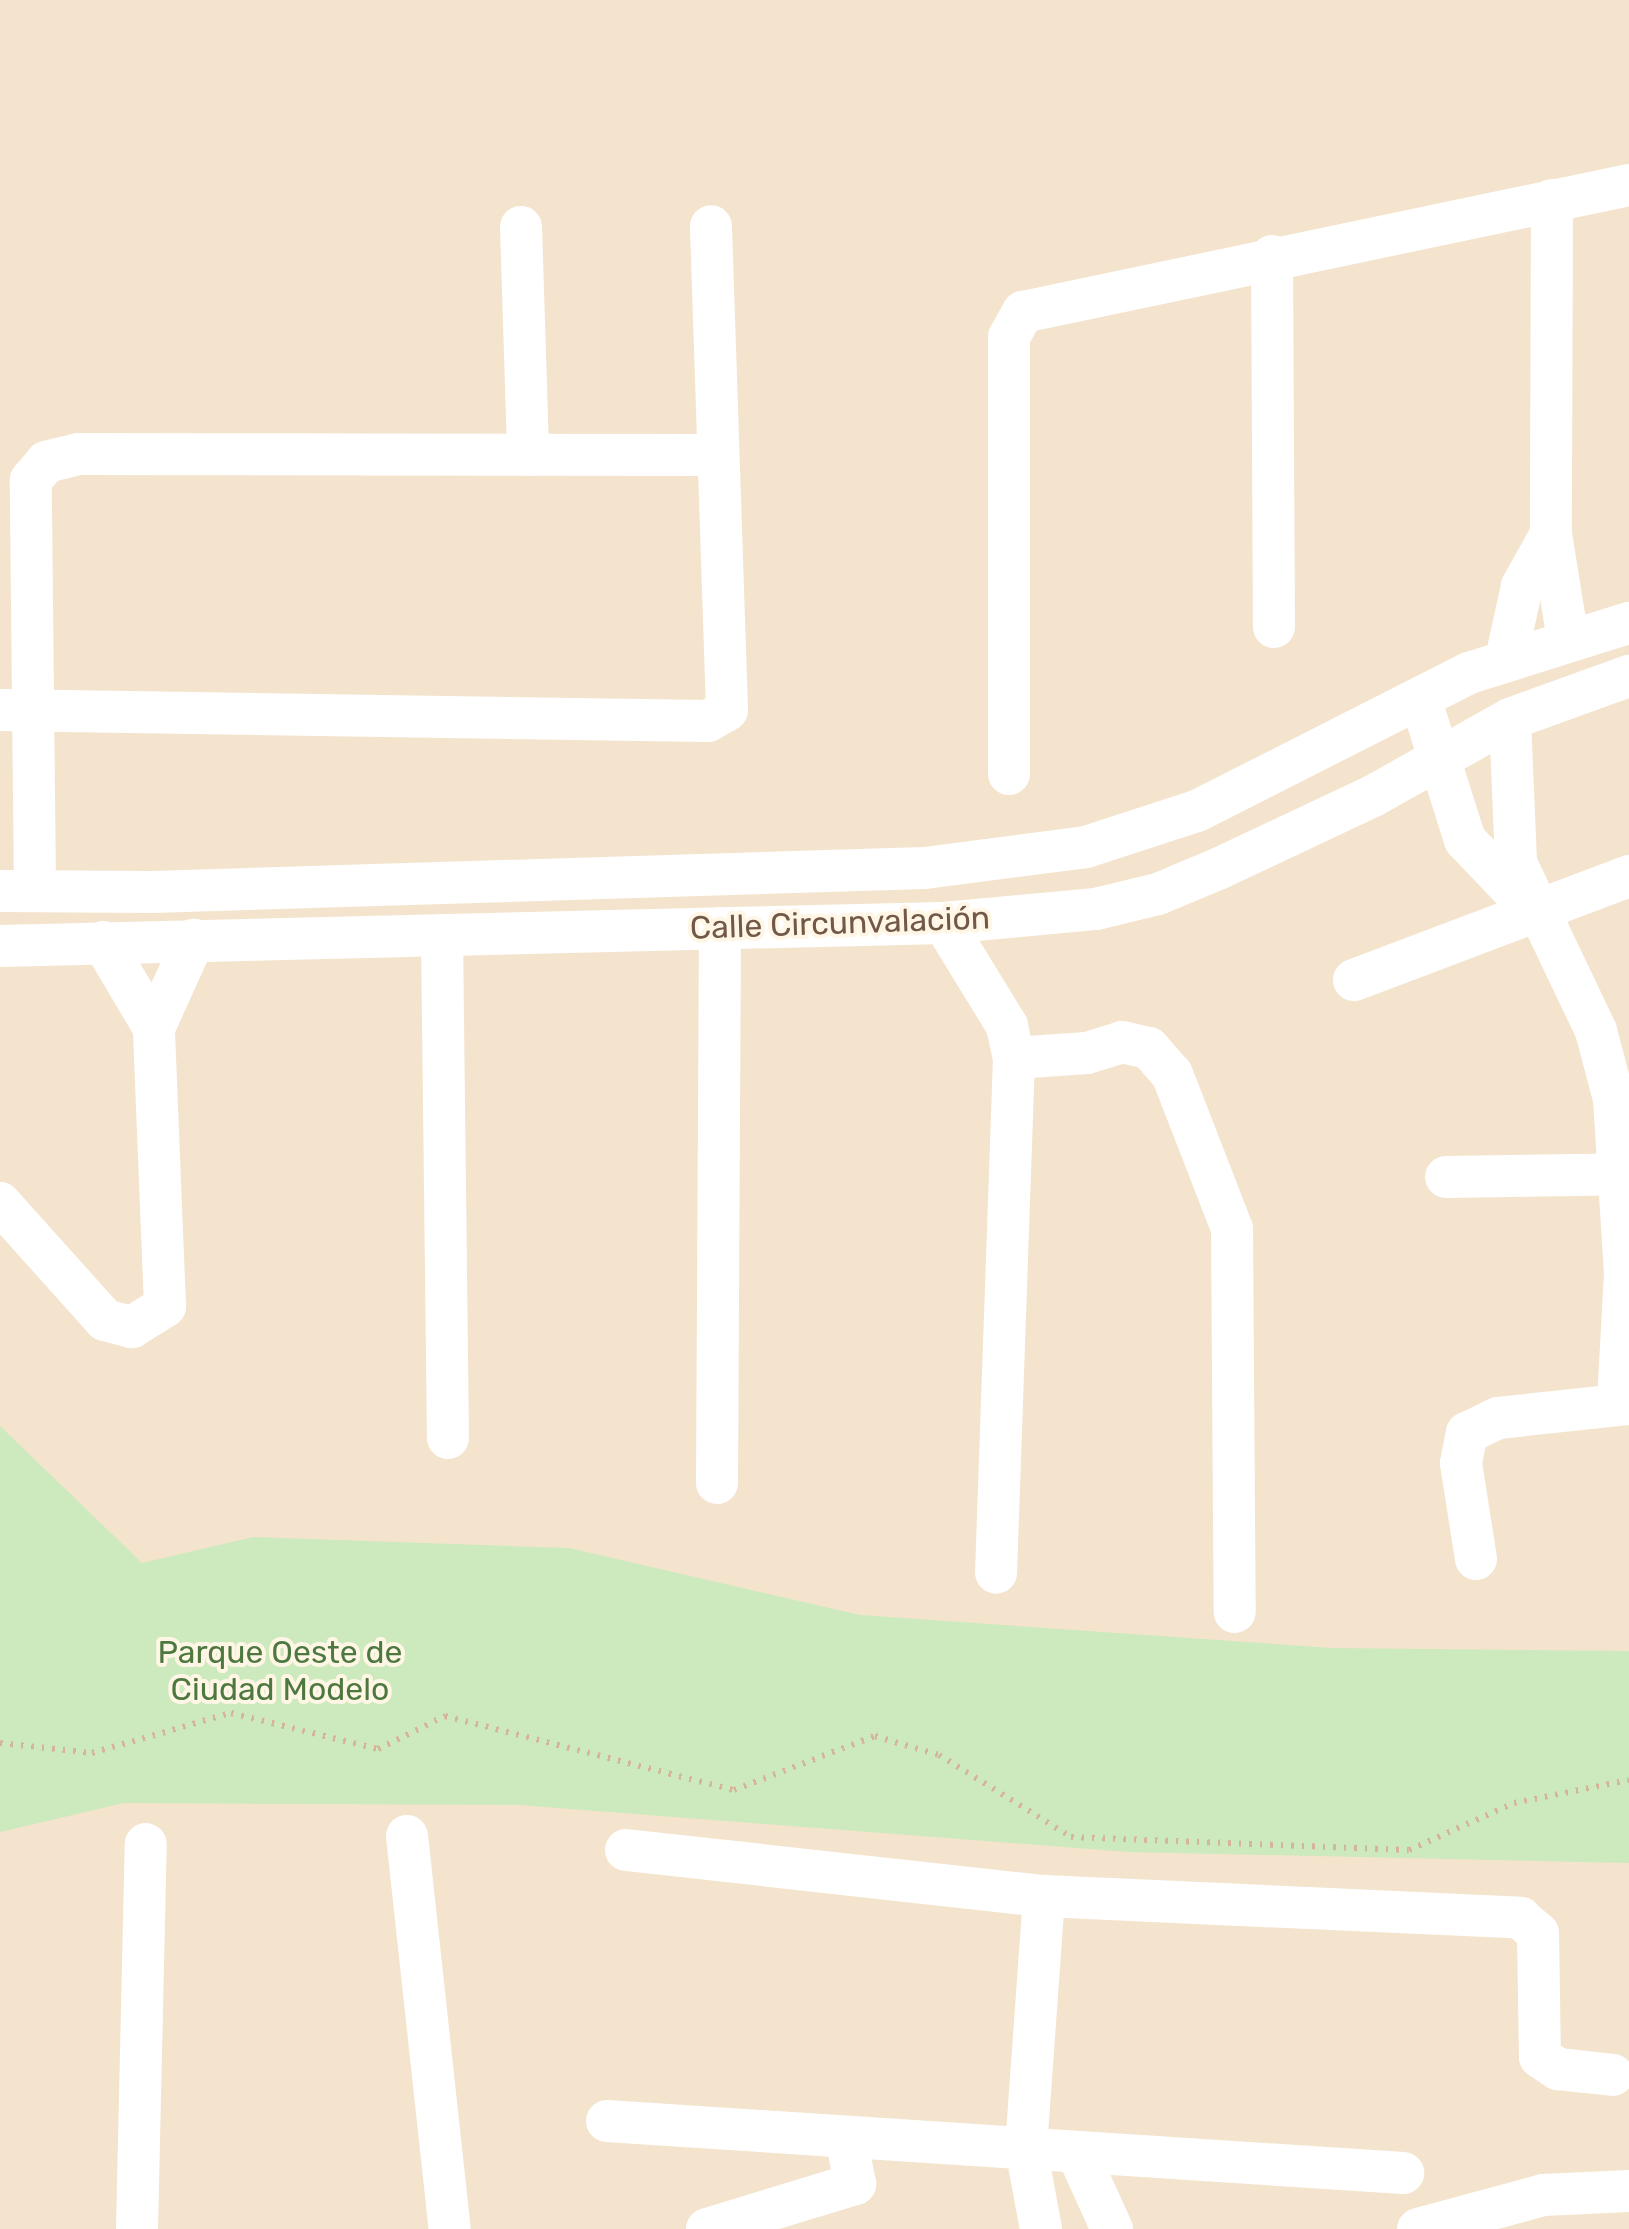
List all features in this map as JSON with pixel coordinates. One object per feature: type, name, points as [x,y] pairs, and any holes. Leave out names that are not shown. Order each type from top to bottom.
[{"type":"street","points":[[1009,774],[1009,337],[1023,312],[1048,302],[1629,185]]},
{"type":"street","points":[[1552,200],[1551,534],[1568,640]]},
{"type":"street","points":[[17,710],[708,721],[727,710],[711,226]]},
{"type":"street","points":[[521,227],[528,455]]},
{"type":"street","points":[[1272,256],[1274,628]]},
{"type":"street","points":[[18,890],[17,710],[31,480],[46,462],[78,454],[716,455]]},
{"type":"street","points":[[1506,660],[1522,586],[1551,534]]},
{"type":"street","name":"Calle Circunvalación","points":[[18,890],[152,892],[925,868],[1086,847],[1197,810],[1420,698],[1506,660],[1629,623]]},
{"type":"street","name":"Calle Circunvalación","points":[[0,946],[944,923],[1096,909],[1158,894],[1435,763],[1510,719],[1629,676]]},
{"type":"street","points":[[1420,698],[1435,763],[1464,840],[1534,912],[1570,969],[1596,1031],[1614,1099],[1625,1174],[1623,1404],[1498,1418],[1467,1433],[1461,1463],[1476,1559]]},
{"type":"street","points":[[1510,719],[1516,863],[1534,912]]},
{"type":"street","points":[[1354,980],[1629,876]]},
{"type":"street","points":[[150,941],[152,892]]},
{"type":"street","points":[[944,923],[1007,1026],[1014,1058],[996,1573]]},
{"type":"street","points":[[718,1483],[720,928]]},
{"type":"street","points":[[442,935],[448,1438]]},
{"type":"street","points":[[0,1204],[106,1320],[132,1327],[165,1306],[154,1028],[194,940]]},
{"type":"street","points":[[103,942],[154,1028]]},
{"type":"street","points":[[1014,1058],[1087,1053],[1122,1042],[1149,1048],[1172,1074],[1232,1228],[1234,1612]]},
{"type":"street","points":[[1446,1177],[1625,1174]]},
{"type":"street","points":[[407,1836],[450,2229]]},
{"type":"street","points":[[137,2229],[146,1844]]},
{"type":"street","points":[[626,1850],[1044,1896],[1520,1918],[1538,1932],[1540,2057],[1558,2068],[1613,2074]]},
{"type":"street","points":[[1040,2229],[1026,2148],[1044,1896]]},
{"type":"street","points":[[607,2121],[1403,2173]]},
{"type":"street","points":[[707,2229],[855,2184],[846,2137]]},
{"type":"street","points":[[1077,2152],[1112,2229]]},
{"type":"street","points":[[1418,2229],[1543,2195],[1629,2191]]},
{"type":"path","points":[[0,1743],[92,1753],[231,1712],[378,1749],[445,1716],[734,1790],[875,1736],[939,1755],[1072,1837],[1409,1850],[1514,1803],[1629,1780]]},
{"type":"shaded area","points":[[0,0],[1629,0],[1629,2229],[0,2229]]},
{"type":"green space","name":"Parque Oeste de Ciudad Modelo","points":[[0,1426],[142,1563],[253,1537],[569,1548],[860,1615],[1331,1648],[1629,1651],[1629,1863],[1128,1852],[519,1805],[124,1803],[0,1832]]}]
